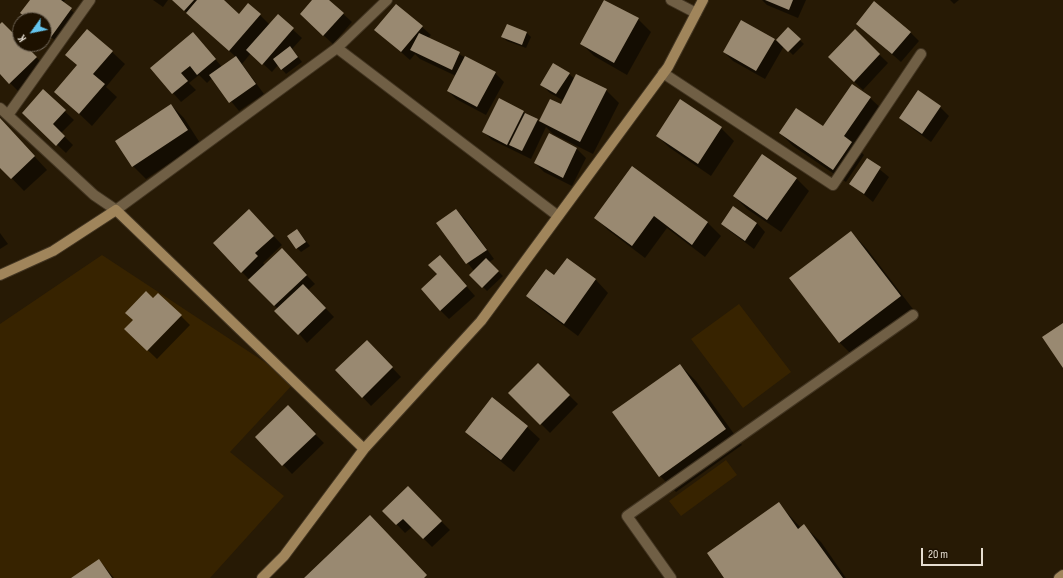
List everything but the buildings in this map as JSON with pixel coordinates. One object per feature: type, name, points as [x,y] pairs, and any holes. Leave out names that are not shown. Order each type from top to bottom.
[{"type":"street","points":[[8,115],[90,0]]},
{"type":"street","points":[[0,275],[53,251],[116,210],[337,48],[387,0]]},
{"type":"street","points":[[671,0],[696,13]]},
{"type":"street","points":[[262,578],[284,556],[364,449],[481,321],[664,73],[703,0]]},
{"type":"street","points":[[337,48],[558,216]]},
{"type":"street","points":[[664,73],[833,185],[922,54]]},
{"type":"street","points":[[0,108],[94,195],[116,210],[364,449]]},
{"type":"street","points":[[671,578],[627,516],[913,315]]},
{"type":"street","points":[[1059,578],[1063,575]]},
{"type":"shaded area","points":[[102,255],[295,382],[230,452],[284,496],[210,578],[0,578],[0,324]]},
{"type":"shaded area","points":[[739,304],[791,372],[743,408],[691,339]]},
{"type":"shaded area","points":[[726,460],[737,475],[681,516],[669,501]]}]
